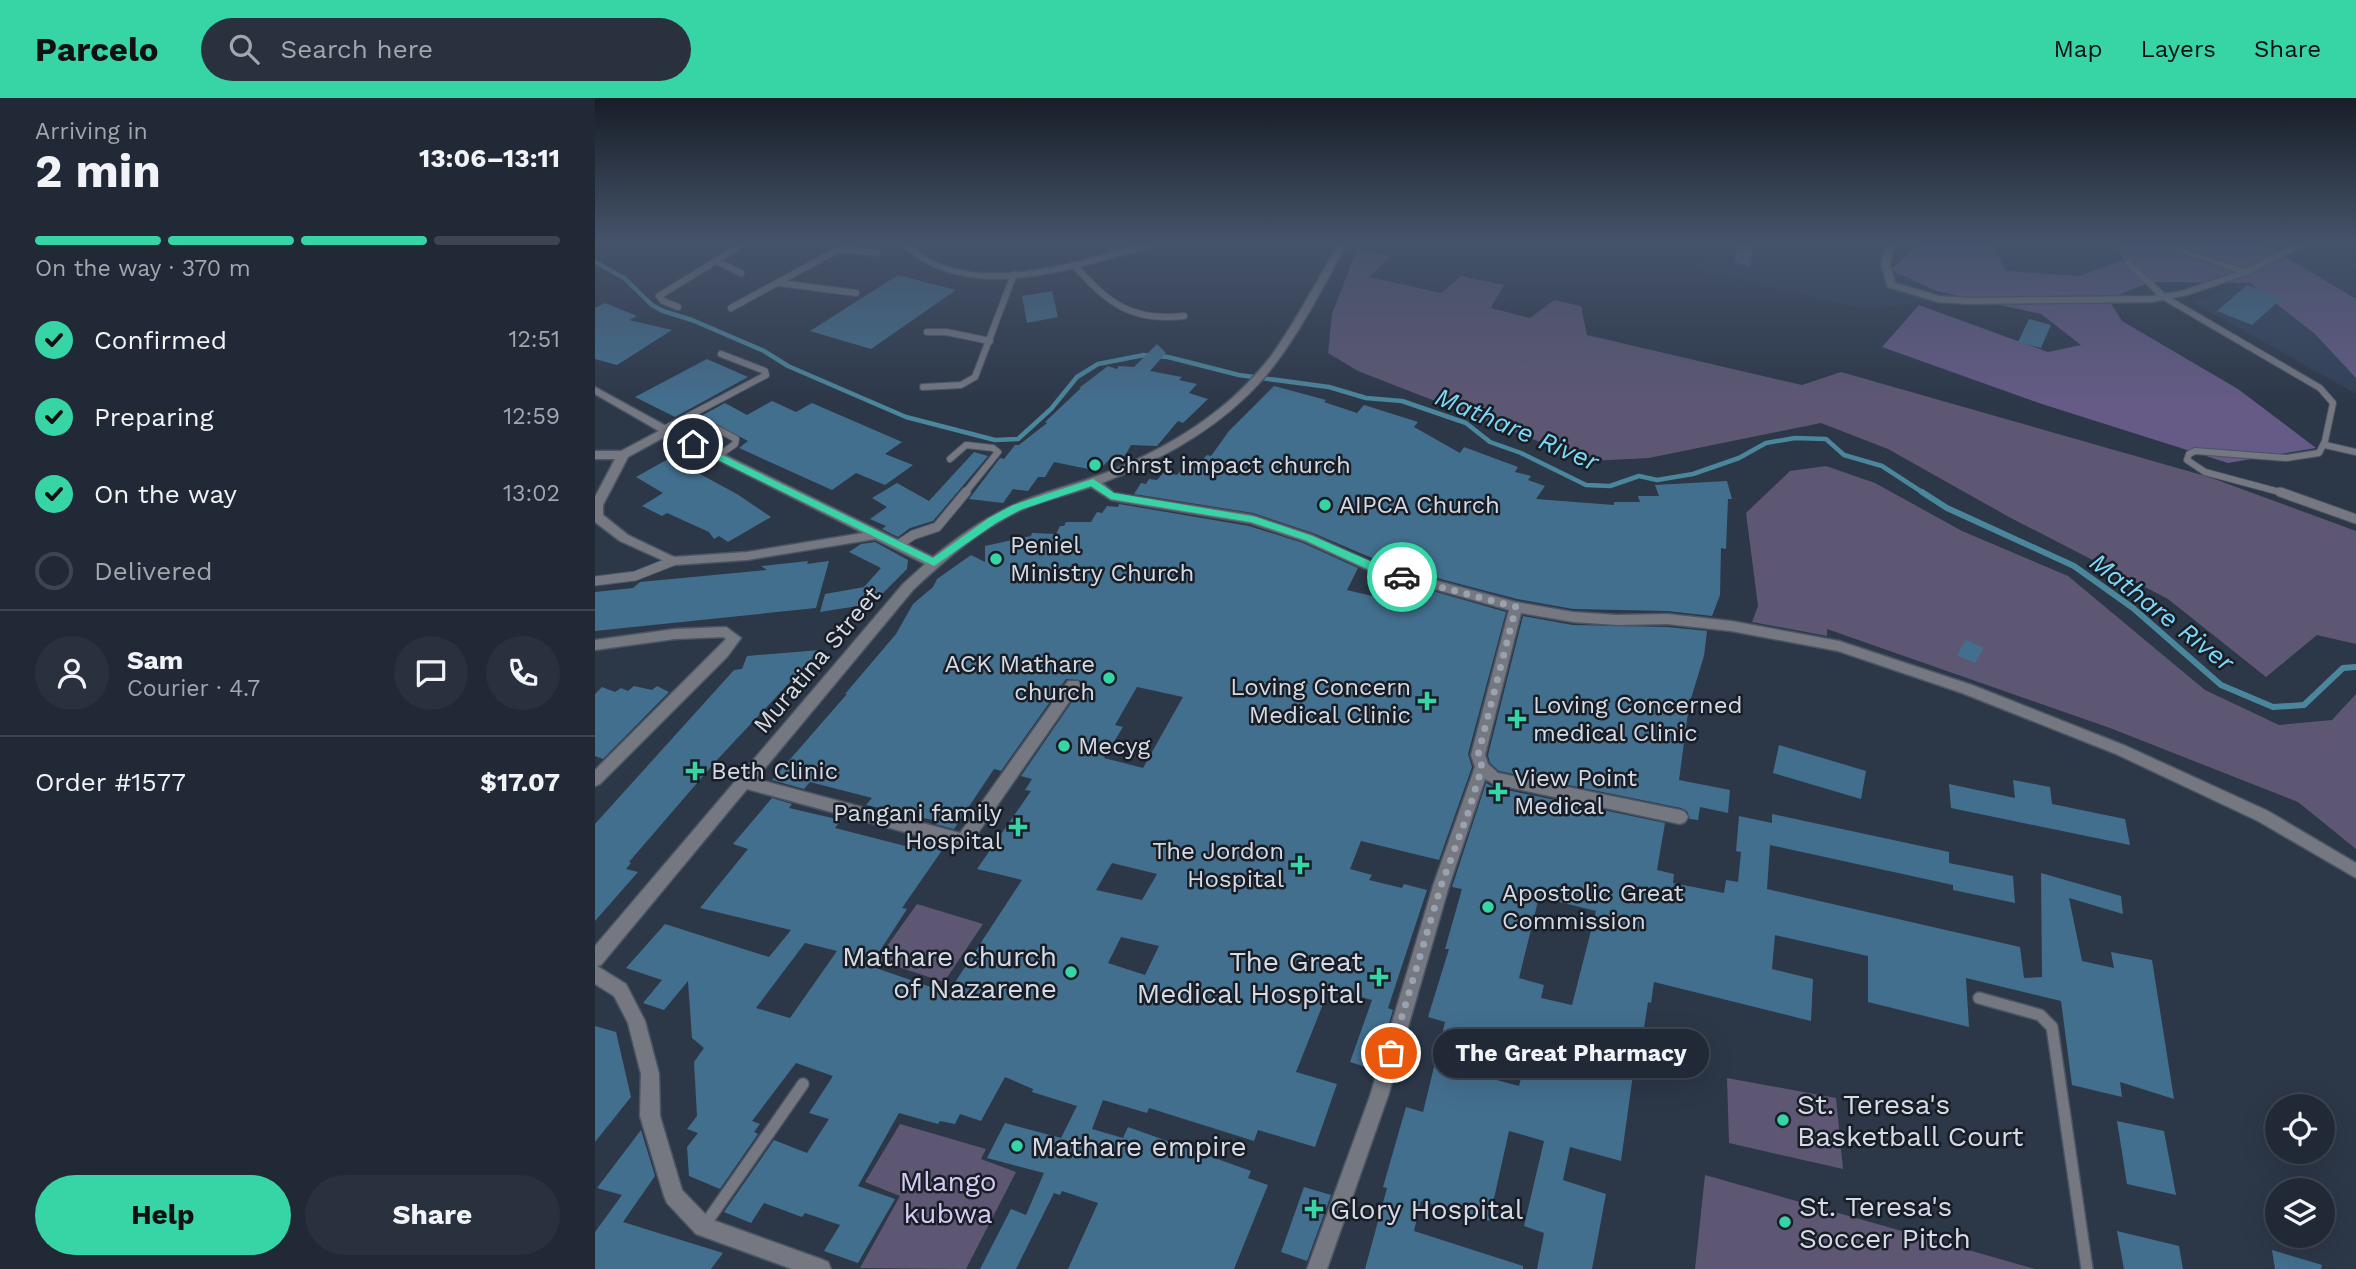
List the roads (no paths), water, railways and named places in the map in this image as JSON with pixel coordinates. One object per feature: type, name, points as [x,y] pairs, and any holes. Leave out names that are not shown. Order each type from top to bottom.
[{"type":"street","name":"Muratina Street","points":[[595,959],[873,631],[885,612],[934,562],[1016,507],[1127,469],[1173,444],[1243,394],[1266,369],[1311,297]]},
{"type":"street","points":[[1930,297],[1938,299],[2128,300],[2164,297]]},
{"type":"street","points":[[595,390],[666,430],[934,562]]},
{"type":"street","points":[[666,430],[623,456],[597,505],[597,517],[624,538],[673,561],[747,556],[875,535]]},
{"type":"street","points":[[595,456],[623,456]]},
{"type":"street","points":[[1093,482],[1111,496],[1252,519],[1308,538],[1374,568],[1516,607],[1573,617],[1667,619],[1731,626],[1839,646],[1905,666],[2056,724],[2195,783],[2263,816],[2356,871]]},
{"type":"street","points":[[1516,607],[1478,755],[1482,767],[1494,778],[1680,817]]},
{"type":"street","points":[[595,645],[675,634],[726,632],[734,638],[595,780]]},
{"type":"street","points":[[743,782],[963,841],[1073,685]]},
{"type":"street","points":[[1317,1269],[1379,1096],[1441,886],[1482,767]]},
{"type":"street","points":[[595,974],[620,990],[636,1021],[650,1074],[650,1115],[674,1196],[703,1227],[821,1269]]},
{"type":"lane","points":[[660,297],[678,307]]},
{"type":"lane","points":[[731,308],[752,297]]},
{"type":"lane","points":[[923,387],[970,382],[975,377],[1006,297]]},
{"type":"lane","points":[[1109,297],[1136,316],[1154,319],[1184,316]]},
{"type":"lane","points":[[2164,297],[2328,395],[2333,403],[2326,420],[2325,446],[2319,453],[2286,458],[2195,451],[2189,454],[2187,460],[2205,472],[2292,495],[2356,519]]},
{"type":"lane","points":[[927,332],[946,332],[990,341]]},
{"type":"lane","points":[[666,430],[766,375],[765,371],[721,354]]},
{"type":"lane","points":[[706,423],[736,439],[735,444],[718,456]]},
{"type":"lane","points":[[898,545],[917,533],[937,527],[998,452],[993,448],[966,446],[950,459]]},
{"type":"lane","points":[[2325,446],[2356,452]]},
{"type":"lane","points":[[595,581],[635,576],[673,561]]},
{"type":"lane","points":[[1979,998],[2040,1015],[2052,1027],[2087,1269]]},
{"type":"lane","points":[[703,1227],[803,1084]]},
{"type":"waterway","name":"Mathare River","points":[[643,297],[663,311],[692,320],[764,351],[788,366],[906,417],[995,440],[1018,439],[1051,409],[1077,377],[1098,364],[1144,355],[1168,357],[1239,375],[1329,387],[1366,398],[1402,401],[1466,423],[1490,442],[1521,453],[1586,485],[1610,486],[1639,476],[1657,480],[1693,474],[1739,458],[1766,443],[1795,438],[1826,439],[1844,455],[1882,466],[1925,494]]},
{"type":"waterway","name":"Mathare River","points":[[1922,492],[1947,508],[2074,566],[2133,608],[2221,685],[2273,707],[2304,705],[2343,668],[2356,667]]},
{"type":"place","name":"Chrst impact church","points":[[1095,465]]},
{"type":"place","name":"AIPCA Church","points":[[1325,505]]},
{"type":"place","name":"Peniel Ministry Church","points":[[996,559]]},
{"type":"place","name":"ACK Mathare church","points":[[1109,678]]},
{"type":"place","name":"Loving Concern Medical Clinic","points":[[1427,701]]},
{"type":"place","name":"Loving Concerned medical Clinic","points":[[1517,719]]},
{"type":"place","name":"Mecyg","points":[[1064,746]]},
{"type":"place","name":"Beth Clinic","points":[[695,771]]},
{"type":"place","name":"View Point Medical","points":[[1498,792]]},
{"type":"place","name":"Pangani family Hospital","points":[[1018,827]]},
{"type":"place","name":"The Jordon Hospital","points":[[1300,865]]},
{"type":"place","name":"Apostolic Great Commission","points":[[1488,907]]},
{"type":"place","name":"Mathare church of Nazarene","points":[[1071,972]]},
{"type":"place","name":"The Great Medical Hospital","points":[[1379,977]]},
{"type":"place","name":"The Great Pharmacy","points":[[1391,1053]]},
{"type":"place","name":"St. Teresa's Basketball Court","points":[[1783,1120]]},
{"type":"place","name":"Mathare empire","points":[[1017,1146]]},
{"type":"place","name":"Glory Hospital","points":[[1314,1209]]},
{"type":"place","name":"St. Teresa's Soccer Pitch","points":[[1785,1222]]},
{"type":"park label","name":"Mlango kubwa","points":[[948,1197]]}]
